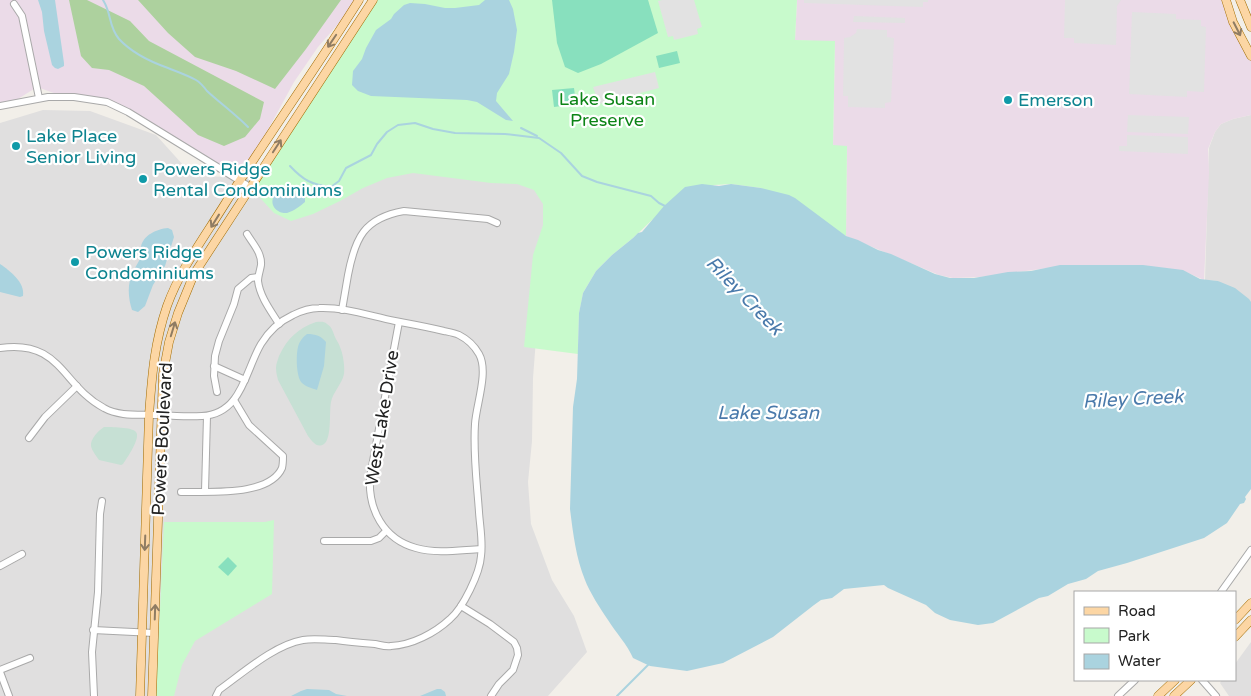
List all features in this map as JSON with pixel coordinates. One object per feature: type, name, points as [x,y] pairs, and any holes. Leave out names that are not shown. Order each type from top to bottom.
[{"type":"main road","name":"Powers Boulevard","points":[[140,696],[152,372],[158,338],[168,305],[182,272],[359,0]]},
{"type":"main road","name":"Powers Boulevard","points":[[152,696],[163,374],[169,342],[178,312],[194,274],[373,0]]},
{"type":"main road","points":[[1226,0],[1234,22],[1251,56]]},
{"type":"main road","points":[[1240,0],[1251,27]]},
{"type":"main road","points":[[1236,619],[1251,604]]},
{"type":"main road","points":[[1236,636],[1251,620]]},
{"type":"main road","points":[[1158,696],[1174,681]]},
{"type":"main road","points":[[1174,696],[1190,681]]},
{"type":"street","points":[[14,4],[22,16],[39,98]]},
{"type":"street","points":[[0,106],[48,97],[107,102],[177,141],[250,187]]},
{"type":"street","points":[[342,310],[351,259],[357,241],[368,226],[379,218],[390,213],[404,211],[488,219],[497,223]]},
{"type":"street","points":[[246,234],[261,255],[258,282],[279,324]]},
{"type":"street","points":[[217,392],[214,366],[218,341],[234,304],[238,289],[251,278],[258,276]]},
{"type":"street","points":[[0,348],[21,347],[44,354],[56,362],[77,386],[95,402],[107,410],[127,415],[207,416],[227,408],[234,400],[245,380],[260,345],[284,319],[302,310],[319,308],[342,310],[458,334],[470,343],[480,355],[483,371],[480,400],[475,421],[474,452],[482,549],[476,575],[461,606],[452,618],[434,632],[414,641],[390,646],[313,639],[287,644],[265,657],[219,690],[216,696]]},
{"type":"street","name":"West Lake Drive","points":[[399,322],[370,477],[369,490],[375,513],[386,531],[403,543],[415,548],[443,551],[482,549]]},
{"type":"street","points":[[214,366],[245,380]]},
{"type":"street","points":[[29,438],[45,417],[77,386]]},
{"type":"street","points":[[181,492],[236,491],[253,488],[268,483],[278,473],[282,466],[283,456],[249,425],[234,400]]},
{"type":"street","points":[[205,491],[207,416]]},
{"type":"street","points":[[94,696],[92,652],[98,592],[102,501]]},
{"type":"street","points":[[324,541],[371,541],[379,538],[386,531]]},
{"type":"street","points":[[1222,591],[1251,550]]},
{"type":"street","points":[[0,566],[22,554]]},
{"type":"street","points":[[461,606],[490,624],[514,642],[517,648],[518,655],[513,670],[499,684],[492,696]]},
{"type":"street","points":[[93,630],[154,633]]},
{"type":"street","points":[[8,696],[0,671],[30,658]]},
{"type":"street","points":[[1118,696],[1134,681]]},
{"type":"street","points":[[1203,681],[1216,696]]},
{"type":"shaded area","points":[[0,0],[359,0],[318,47],[294,82],[240,181],[143,121],[95,101],[65,97],[37,87],[10,104],[0,107]]},
{"type":"shaded area","points":[[694,0],[702,27],[697,29],[698,34],[674,40],[673,36],[668,37],[658,1]]},
{"type":"shaded area","points":[[797,0],[1227,0],[1251,56],[1251,115],[1221,124],[1215,132],[1208,149],[1209,172],[1204,280],[1186,272],[1165,268],[1091,265],[1071,265],[980,277],[953,278],[939,275],[846,236],[847,146],[833,146],[835,42],[795,40]]},
{"type":"shaded area","points":[[804,0],[928,0],[928,2],[923,2],[923,7],[804,3]]},
{"type":"shaded area","points":[[1065,0],[1121,0],[1117,6],[1116,45],[1074,43],[1074,38],[1064,38]]},
{"type":"shaded area","points":[[1132,12],[1176,14],[1176,19],[1201,20],[1201,26],[1206,27],[1204,92],[1187,91],[1187,97],[1129,94]]},
{"type":"shaded area","points":[[854,16],[905,18],[905,23],[853,22]]},
{"type":"shaded area","points":[[857,29],[887,30],[887,37],[894,38],[891,102],[885,103],[885,108],[848,107],[848,96],[843,96],[844,38],[856,33]]},
{"type":"shaded area","points":[[655,72],[659,88],[599,104],[593,87]]},
{"type":"shaded area","points":[[43,110],[90,111],[156,135],[193,176],[281,178],[471,148],[552,196],[538,313],[533,378],[532,441],[528,482],[531,524],[552,580],[574,616],[587,652],[548,696],[0,696],[0,123]]},
{"type":"shaded area","points":[[1128,115],[1189,117],[1188,134],[1127,132]]},
{"type":"shaded area","points":[[1251,115],[1251,304],[1218,281],[1205,280],[1209,148],[1215,132],[1221,124]]},
{"type":"shaded area","points":[[1127,135],[1188,137],[1188,154],[1119,151],[1119,146],[1127,146]]},
{"type":"shaded area","points":[[1251,642],[1251,696],[1229,696],[1220,683],[1221,681],[1236,681],[1236,663]]},
{"type":"green space","points":[[69,0],[87,0],[130,21],[149,41],[264,102],[260,119],[245,137],[224,146],[198,135],[144,86],[109,70],[92,68],[81,56]]},
{"type":"green space","points":[[138,0],[341,0],[275,89],[236,71],[195,57],[168,33]]},
{"type":"green space","name":"Lake Susan Preserve","points":[[373,0],[797,0],[795,40],[835,41],[833,145],[847,146],[846,236],[761,188],[731,184],[714,185],[652,220],[596,271],[583,293],[579,313],[578,354],[524,347],[533,255],[543,225],[543,204],[534,190],[517,184],[491,183],[413,173],[387,178],[363,188],[313,214],[291,221],[274,213],[250,187]]},
{"type":"green space","points":[[552,0],[648,0],[658,33],[601,64],[578,73],[565,67],[557,43]]},
{"type":"green space","points":[[677,51],[680,63],[659,68],[656,56]]},
{"type":"green space","points":[[574,88],[576,104],[554,107],[552,90]]},
{"type":"green space","points":[[316,322],[325,322],[331,328],[341,350],[344,367],[343,378],[331,402],[327,441],[319,446],[308,436],[278,380],[276,372],[279,356],[289,339],[304,327]]},
{"type":"green space","points":[[104,427],[126,428],[136,432],[137,439],[121,465],[99,460],[92,450],[93,438]]},
{"type":"green space","points":[[274,520],[272,594],[195,641],[182,665],[174,696],[156,696],[164,522],[265,522]]},
{"type":"green space","points":[[228,557],[237,566],[228,576],[218,567]]},
{"type":"water","points":[[38,0],[55,0],[64,63],[64,66],[58,69],[52,65]]},
{"type":"water","points":[[485,0],[509,0],[513,9],[517,30],[514,52],[509,74],[497,93],[496,101],[513,121],[506,120],[477,102],[371,96],[358,91],[352,85],[353,71],[362,59],[376,30],[391,19],[404,5],[410,3],[455,8],[479,5]]},
{"type":"water","name":"Lake Susan","points":[[702,184],[719,186],[731,184],[761,188],[789,195],[846,236],[935,274],[950,278],[974,278],[1008,272],[1031,271],[1060,265],[1143,265],[1183,270],[1200,279],[1218,281],[1235,288],[1251,302],[1251,489],[1245,497],[1244,503],[1240,504],[1227,523],[1204,538],[1098,571],[1086,579],[1068,584],[1048,596],[1039,598],[993,623],[978,625],[950,620],[935,613],[926,605],[884,585],[844,589],[832,598],[821,600],[773,637],[723,663],[687,671],[650,666],[633,658],[587,584],[579,563],[574,536],[570,509],[573,407],[577,379],[579,313],[583,293],[596,271],[612,255],[638,233],[642,232],[664,206],[685,187]]},
{"type":"water","points":[[283,187],[305,198],[305,202],[287,213],[278,211],[272,201],[278,190]]},
{"type":"water","points":[[168,228],[172,230],[174,237],[165,266],[153,285],[145,306],[138,312],[132,310],[129,286],[131,277],[141,258],[142,243],[151,233]]},
{"type":"water","points":[[0,264],[22,286],[23,296],[0,292]]},
{"type":"water","points":[[307,334],[318,336],[326,342],[324,366],[317,390],[302,383],[298,371],[298,347],[301,340]]},
{"type":"water","points":[[307,689],[329,690],[336,694],[347,696],[291,696]]},
{"type":"water","points":[[437,689],[445,692],[446,696],[420,696]]},
{"type":"waterway","name":"Riley Creek","points":[[103,0],[113,29],[124,44],[148,60],[198,81],[248,127]]},
{"type":"waterway","name":"Riley Creek","points":[[290,166],[308,181],[331,187],[339,181],[346,168],[371,155],[387,132],[398,125],[415,123],[455,133],[505,134],[539,138],[561,153],[582,176],[597,182],[651,196],[665,206]]},
{"type":"waterway","points":[[521,128],[537,136]]},
{"type":"waterway","points":[[617,696],[648,665]]},
{"type":"place","name":"Emerson","points":[[1008,100]]},
{"type":"place","name":"Lake Place Senior Living","points":[[16,146]]},
{"type":"place","name":"Powers Ridge Rental Condominiums","points":[[143,179]]},
{"type":"place","name":"Powers Ridge Condominiums","points":[[75,262]]}]
